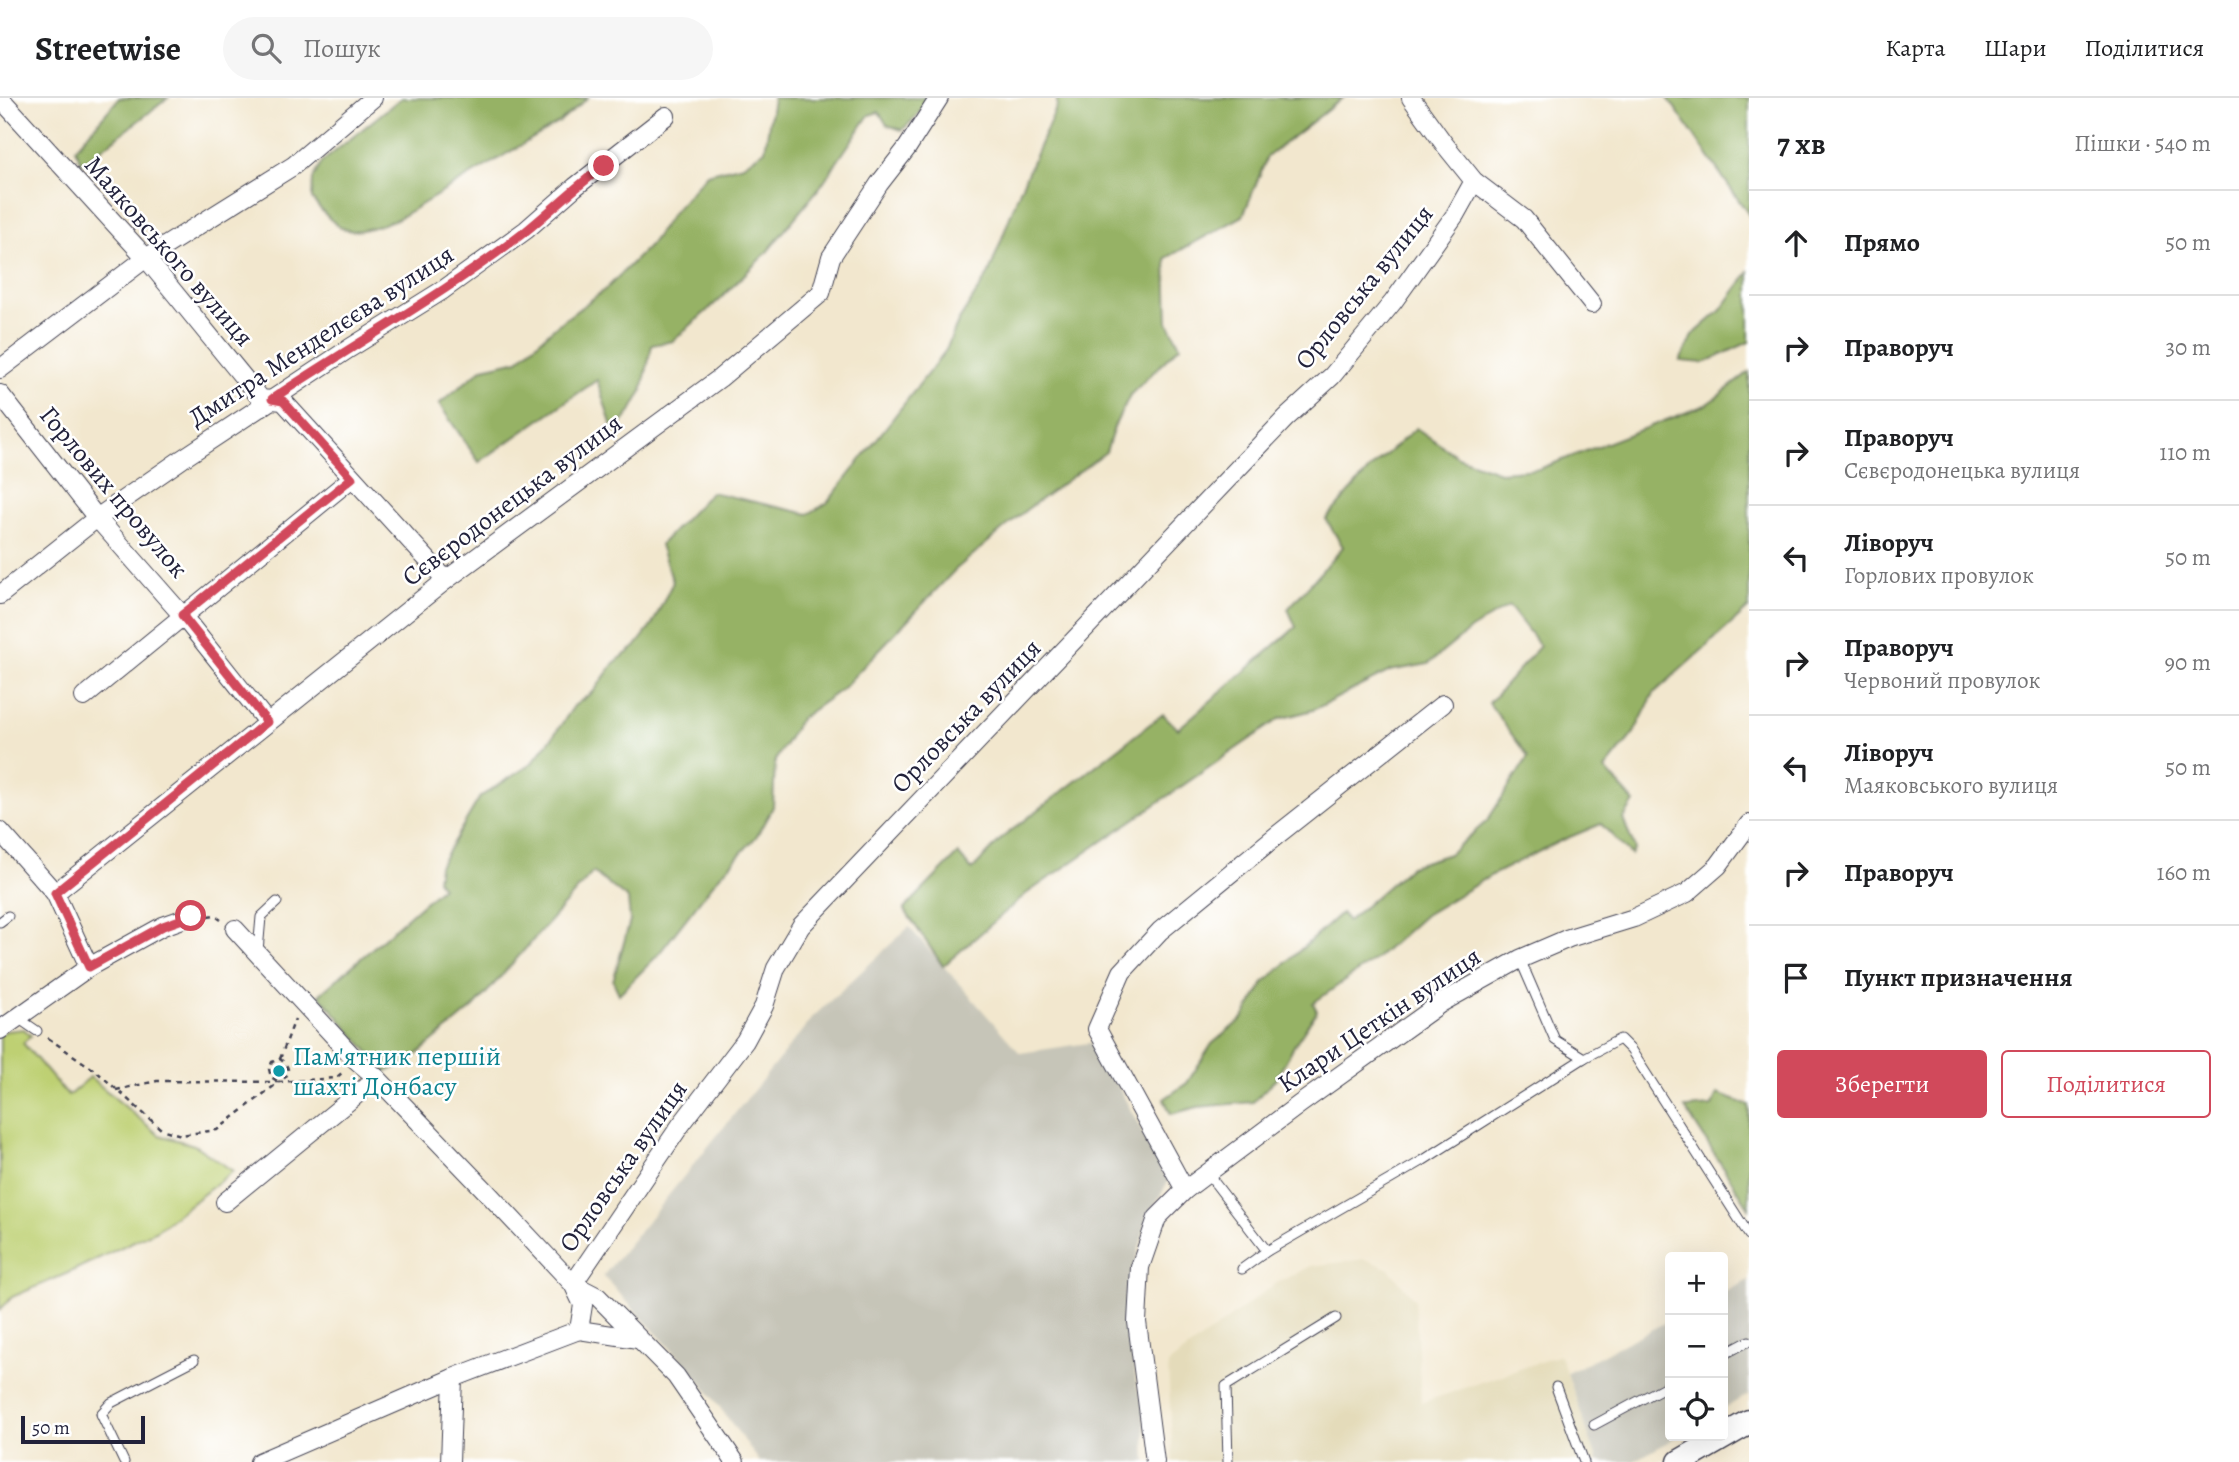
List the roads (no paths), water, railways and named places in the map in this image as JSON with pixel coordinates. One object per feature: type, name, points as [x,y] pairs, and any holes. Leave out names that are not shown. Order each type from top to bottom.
[{"type":"main road","points":[[1680,1462],[1749,1422]]},
{"type":"street","name":"Маяковського вулиця","points":[[0,98],[146,258],[261,399],[283,401],[446,580]]},
{"type":"street","points":[[0,369],[146,258],[293,166],[373,98]]},
{"type":"street","name":"Сєвєродонецька вулиця","points":[[55,893],[446,580],[698,395],[821,293],[831,257],[939,98]]},
{"type":"street","points":[[1411,98],[1474,181],[1524,219],[1592,304]]},
{"type":"street","name":"Дмитра Менделєєва вулиця","points":[[0,595],[97,518],[181,458],[443,290],[526,230],[575,187],[666,116]]},
{"type":"street","name":"Орловська вулиця","points":[[579,1330],[583,1305],[573,1284],[680,1126],[745,1041],[764,1006],[776,968],[801,926],[1286,418],[1332,376],[1393,302],[1455,215],[1474,181]]},
{"type":"street","name":"Горлових провулок","points":[[0,394],[97,518],[182,615],[267,722]]},
{"type":"street","points":[[85,697],[352,478]]},
{"type":"street","points":[[1185,1190],[1097,1030],[1122,972],[1160,931],[1443,704]]},
{"type":"street","name":"Клари Цеткін вулиця","points":[[1155,1462],[1138,1322],[1140,1267],[1157,1218],[1185,1190],[1441,1003],[1520,959],[1569,938],[1634,918],[1687,893],[1718,866],[1749,824]]},
{"type":"street","points":[[0,831],[55,893],[89,967]]},
{"type":"street","points":[[0,1030],[89,967],[163,926],[191,916]]},
{"type":"street","points":[[235,929],[356,1060],[573,1284],[597,1297],[676,1376],[735,1462]]},
{"type":"street","points":[[225,1202],[377,1079]]},
{"type":"street","points":[[259,1462],[453,1378],[579,1330],[638,1339]]},
{"type":"street","points":[[450,1462],[453,1378]]},
{"type":"lane","points":[[257,953],[261,917],[278,902]]},
{"type":"lane","points":[[1520,959],[1555,1040],[1584,1058]]},
{"type":"lane","points":[[18,1018],[37,1031]]},
{"type":"lane","points":[[1242,1269],[1267,1251],[1422,1161],[1584,1058],[1620,1039],[1631,1050],[1749,1236]]},
{"type":"lane","points":[[1208,1174],[1267,1251]]},
{"type":"lane","points":[[1228,1462],[1226,1386],[1336,1318]]},
{"type":"lane","points":[[1728,1352],[1749,1341]]},
{"type":"lane","points":[[124,1462],[101,1414],[111,1403],[194,1360]]},
{"type":"lane","points":[[1556,1387],[1584,1462]]},
{"type":"lane","points":[[1594,1425],[1665,1387]]},
{"type":"place","name":"Пам'ятник першій шахті Донбасу","points":[[279,1071]]}]
